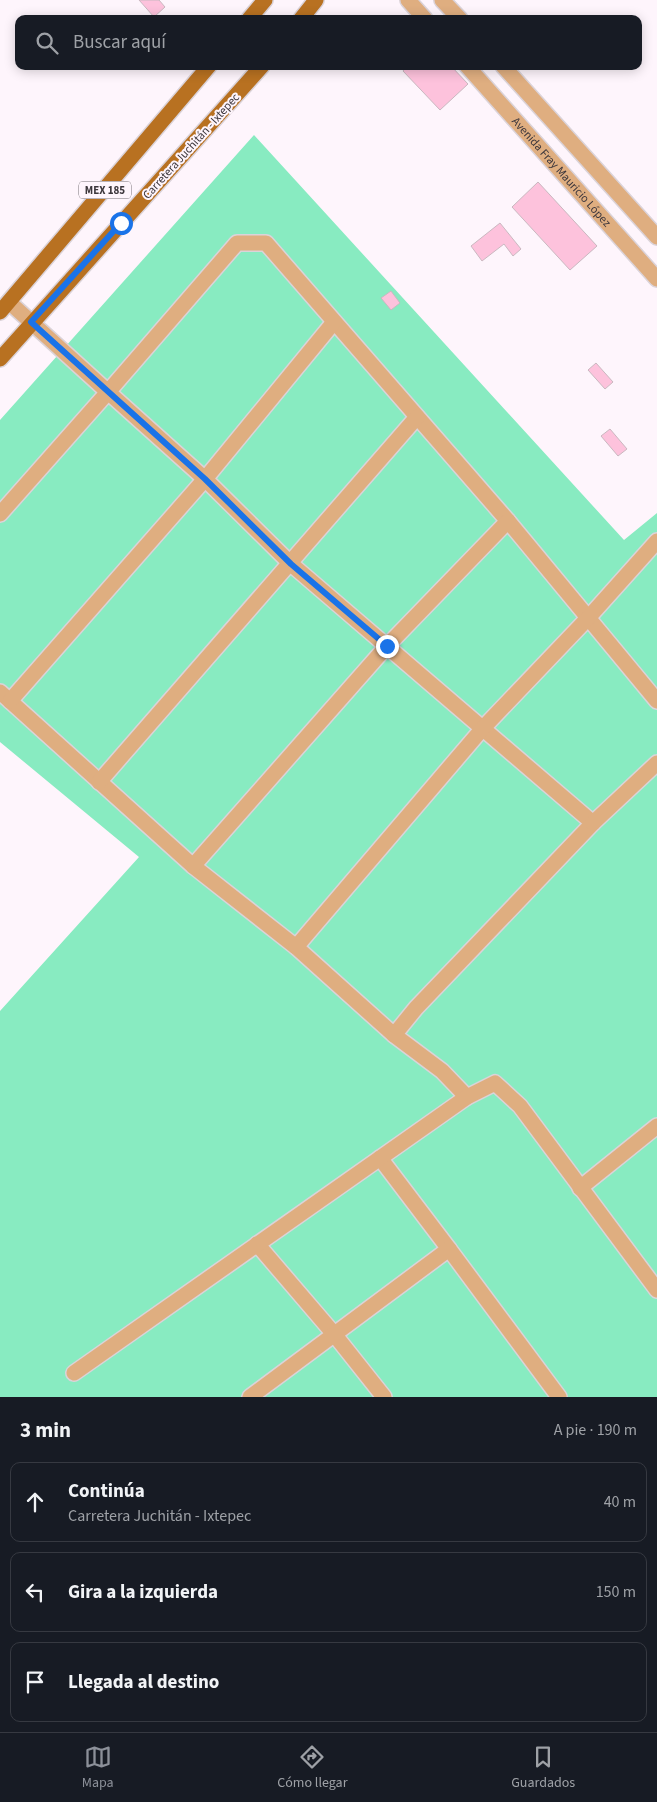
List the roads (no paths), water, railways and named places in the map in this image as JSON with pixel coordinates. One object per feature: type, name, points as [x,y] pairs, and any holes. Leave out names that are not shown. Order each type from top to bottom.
[{"type":"main road","points":[[252,15],[265,0]]},
{"type":"main road","points":[[304,15],[316,0]]},
{"type":"main road","name":"MEX 185","points":[[4,307],[206,70]]},
{"type":"main road","name":"Carretera Juchitán - Ixtepec","points":[[0,359],[31,322],[258,70]]},
{"type":"street","points":[[408,0],[421,15]]},
{"type":"street","points":[[442,0],[456,15]]},
{"type":"street","name":"Avenida Fray Mauricio López","points":[[471,70],[657,279]]},
{"type":"street","points":[[507,70],[657,237]]},
{"type":"street","points":[[0,514],[237,243],[266,243],[508,521],[657,701]]},
{"type":"street","points":[[4,307],[31,322],[205,479],[291,564],[593,823]]},
{"type":"street","points":[[334,322],[205,479],[5,696],[193,866],[296,947],[394,1035],[442,1071],[467,1097]]},
{"type":"street","points":[[99,782],[418,417]]},
{"type":"street","points":[[193,866],[387,646],[508,521]]},
{"type":"street","points":[[296,947],[483,728],[589,617],[657,541]]},
{"type":"street","points":[[394,1035],[416,1008],[593,823],[657,763]]},
{"type":"street","points":[[74,1373],[467,1097],[495,1083],[520,1106],[657,1290]]},
{"type":"street","points":[[580,1188],[657,1126]]},
{"type":"street","points":[[380,1158],[559,1397]]},
{"type":"street","points":[[257,1244],[334,1334],[384,1397]]},
{"type":"street","points":[[250,1397],[449,1249]]}]
